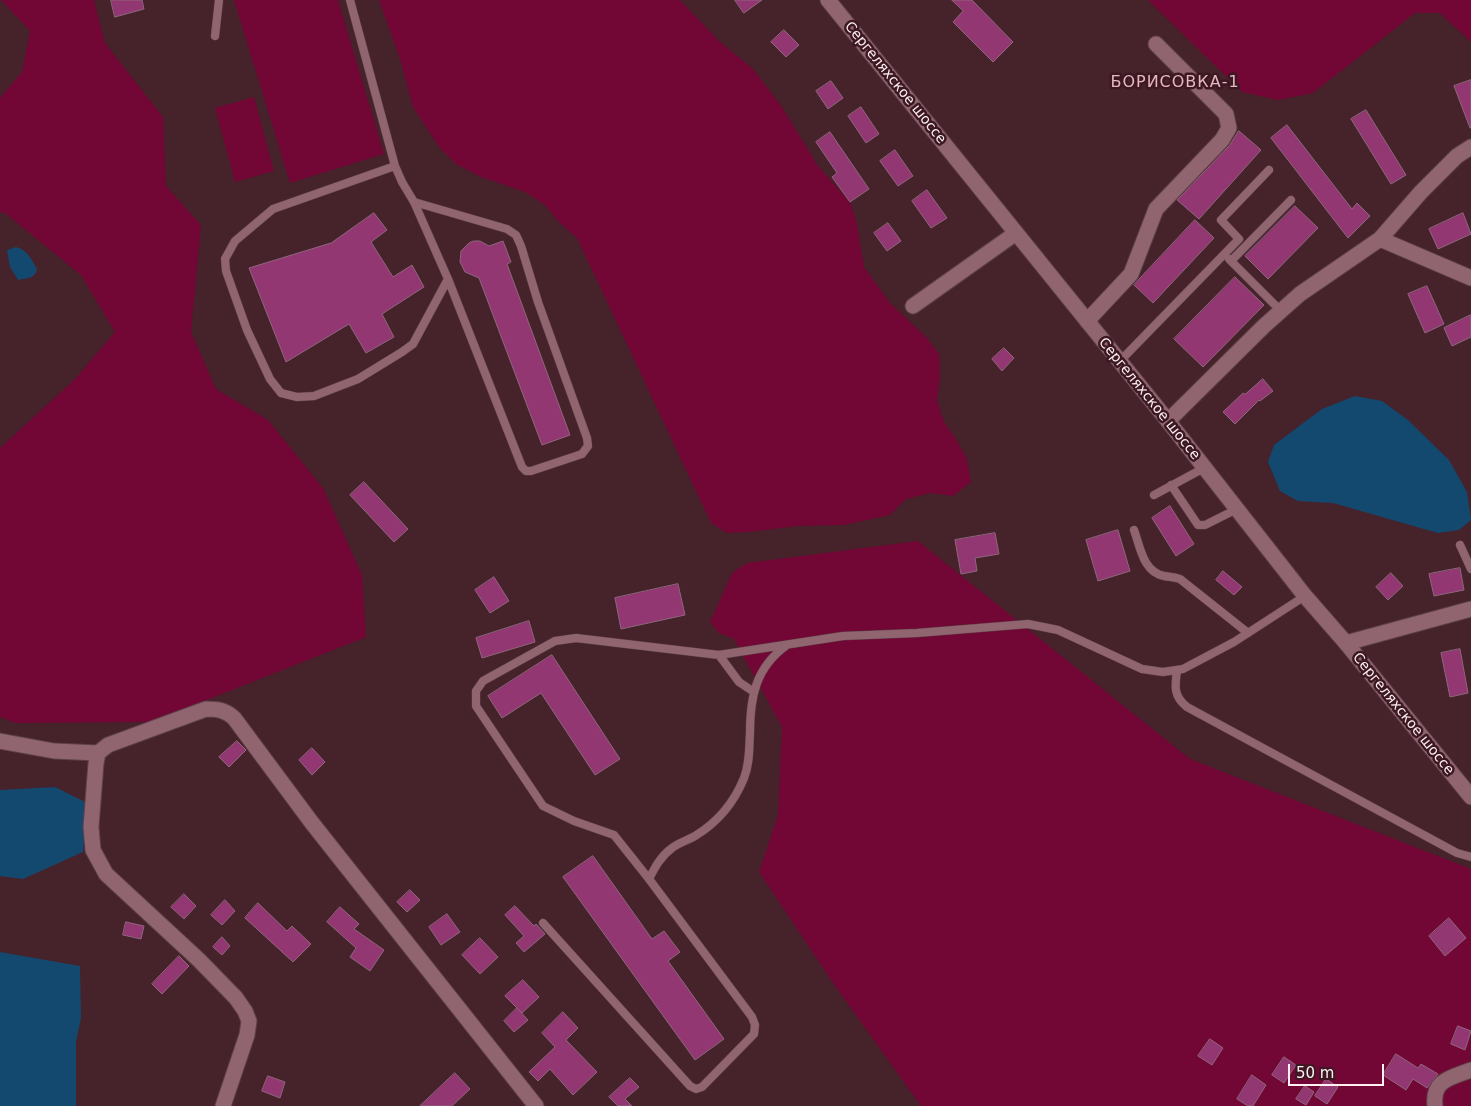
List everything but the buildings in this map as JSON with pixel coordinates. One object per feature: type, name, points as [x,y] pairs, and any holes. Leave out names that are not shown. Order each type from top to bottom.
[{"type":"street","name":"Сергеляхское шоссе","points":[[828,0],[1120,361],[1305,596],[1346,643],[1471,797]]},
{"type":"street","points":[[1087,321],[1131,274],[1156,209],[1222,140],[1229,128],[1226,114],[1156,44]]},
{"type":"street","points":[[1168,421],[1264,326],[1300,294],[1380,239],[1421,192],[1457,156],[1471,147]]},
{"type":"street","points":[[913,306],[1016,234]]},
{"type":"street","points":[[1380,239],[1471,278]]},
{"type":"street","points":[[1346,643],[1471,609]]},
{"type":"street","points":[[223,1106],[247,1035],[248,1021],[245,1011],[236,998],[199,960],[106,874],[93,850],[91,827],[98,754],[108,745],[206,709],[227,711],[234,718],[312,823],[536,1106]]},
{"type":"street","points":[[0,741],[54,751],[98,754]]},
{"type":"street","points":[[1436,1106],[1434,1095],[1439,1084],[1471,1070]]},
{"type":"lane","points":[[215,36],[219,0]]},
{"type":"lane","points":[[350,0],[395,166],[414,202],[448,279],[522,466],[526,471],[531,471],[582,454],[588,446],[588,438],[538,302],[516,235],[507,229],[414,202]]},
{"type":"lane","points":[[395,166],[273,209],[235,241],[225,259],[226,271],[247,330],[270,379],[281,393],[297,397],[314,396],[358,379],[413,344],[448,279]]},
{"type":"lane","points":[[1120,361],[1239,239],[1221,220],[1269,170]]},
{"type":"lane","points":[[1231,261],[1291,200]]},
{"type":"lane","points":[[1224,254],[1281,311]]},
{"type":"lane","points":[[1154,495],[1204,468]]},
{"type":"lane","points":[[1171,486],[1198,525],[1205,525],[1236,509]]},
{"type":"lane","points":[[1134,530],[1145,563],[1153,571],[1163,576],[1180,578],[1248,633]]},
{"type":"lane","points":[[1460,545],[1471,568]]},
{"type":"lane","points":[[543,923],[690,1086],[702,1087],[754,1034],[755,1025],[752,1017],[614,835],[574,821],[542,806],[476,706],[476,691],[482,681],[555,641],[576,638],[719,655],[843,636],[917,634],[1028,624],[1058,630],[1142,669],[1163,672],[1183,669],[1248,633],[1305,596]]},
{"type":"lane","points":[[649,879],[659,862],[672,847],[695,836],[718,820],[732,803],[745,778],[750,754],[751,712],[758,678],[769,660],[788,644]]},
{"type":"lane","points":[[719,655],[739,682],[754,692]]},
{"type":"lane","points":[[1177,670],[1175,693],[1187,707],[1457,853],[1471,857]]},
{"type":"shaded area","points":[[1,0],[94,0],[105,43],[163,117],[166,186],[201,225],[191,332],[216,389],[268,420],[323,488],[362,575],[366,637],[151,722],[16,723],[0,717],[0,448],[74,380],[115,332],[81,275],[5,213],[0,212],[0,98],[22,72],[30,31]]},
{"type":"shaded area","points":[[234,0],[338,0],[384,154],[290,183]]},
{"type":"shaded area","points":[[379,0],[680,0],[719,41],[753,69],[782,107],[818,166],[850,202],[857,223],[864,267],[890,303],[926,337],[939,354],[940,378],[937,400],[944,422],[967,459],[971,482],[953,496],[931,493],[906,499],[890,515],[844,525],[797,526],[727,533],[711,523],[577,238],[559,222],[545,205],[525,192],[481,177],[456,164],[439,147],[413,107],[400,59]]},
{"type":"shaded area","points":[[1148,0],[1471,0],[1471,42],[1440,13],[1415,13],[1313,93],[1278,100],[1242,92]]},
{"type":"shaded area","points":[[254,97],[274,171],[235,182],[215,108]]},
{"type":"shaded area","points":[[918,541],[1190,759],[1471,869],[1471,1106],[921,1106],[833,983],[759,872],[778,815],[782,727],[734,639],[719,633],[710,622],[732,573],[747,563]]},
{"type":"water","points":[[16,247],[20,248],[31,258],[37,269],[34,275],[18,280],[10,267],[7,250]]},
{"type":"water","points":[[1355,396],[1382,401],[1408,420],[1449,460],[1467,492],[1471,520],[1459,530],[1438,533],[1333,503],[1298,501],[1280,491],[1268,462],[1274,445],[1322,409]]},
{"type":"water","points":[[55,787],[87,803],[83,852],[23,879],[0,876],[0,790]]},
{"type":"water","points":[[0,952],[80,966],[81,1018],[76,1042],[76,1106],[0,1106]]},
{"type":"district","name":"БОРИСОВКА-1","points":[[1175,83]]}]
